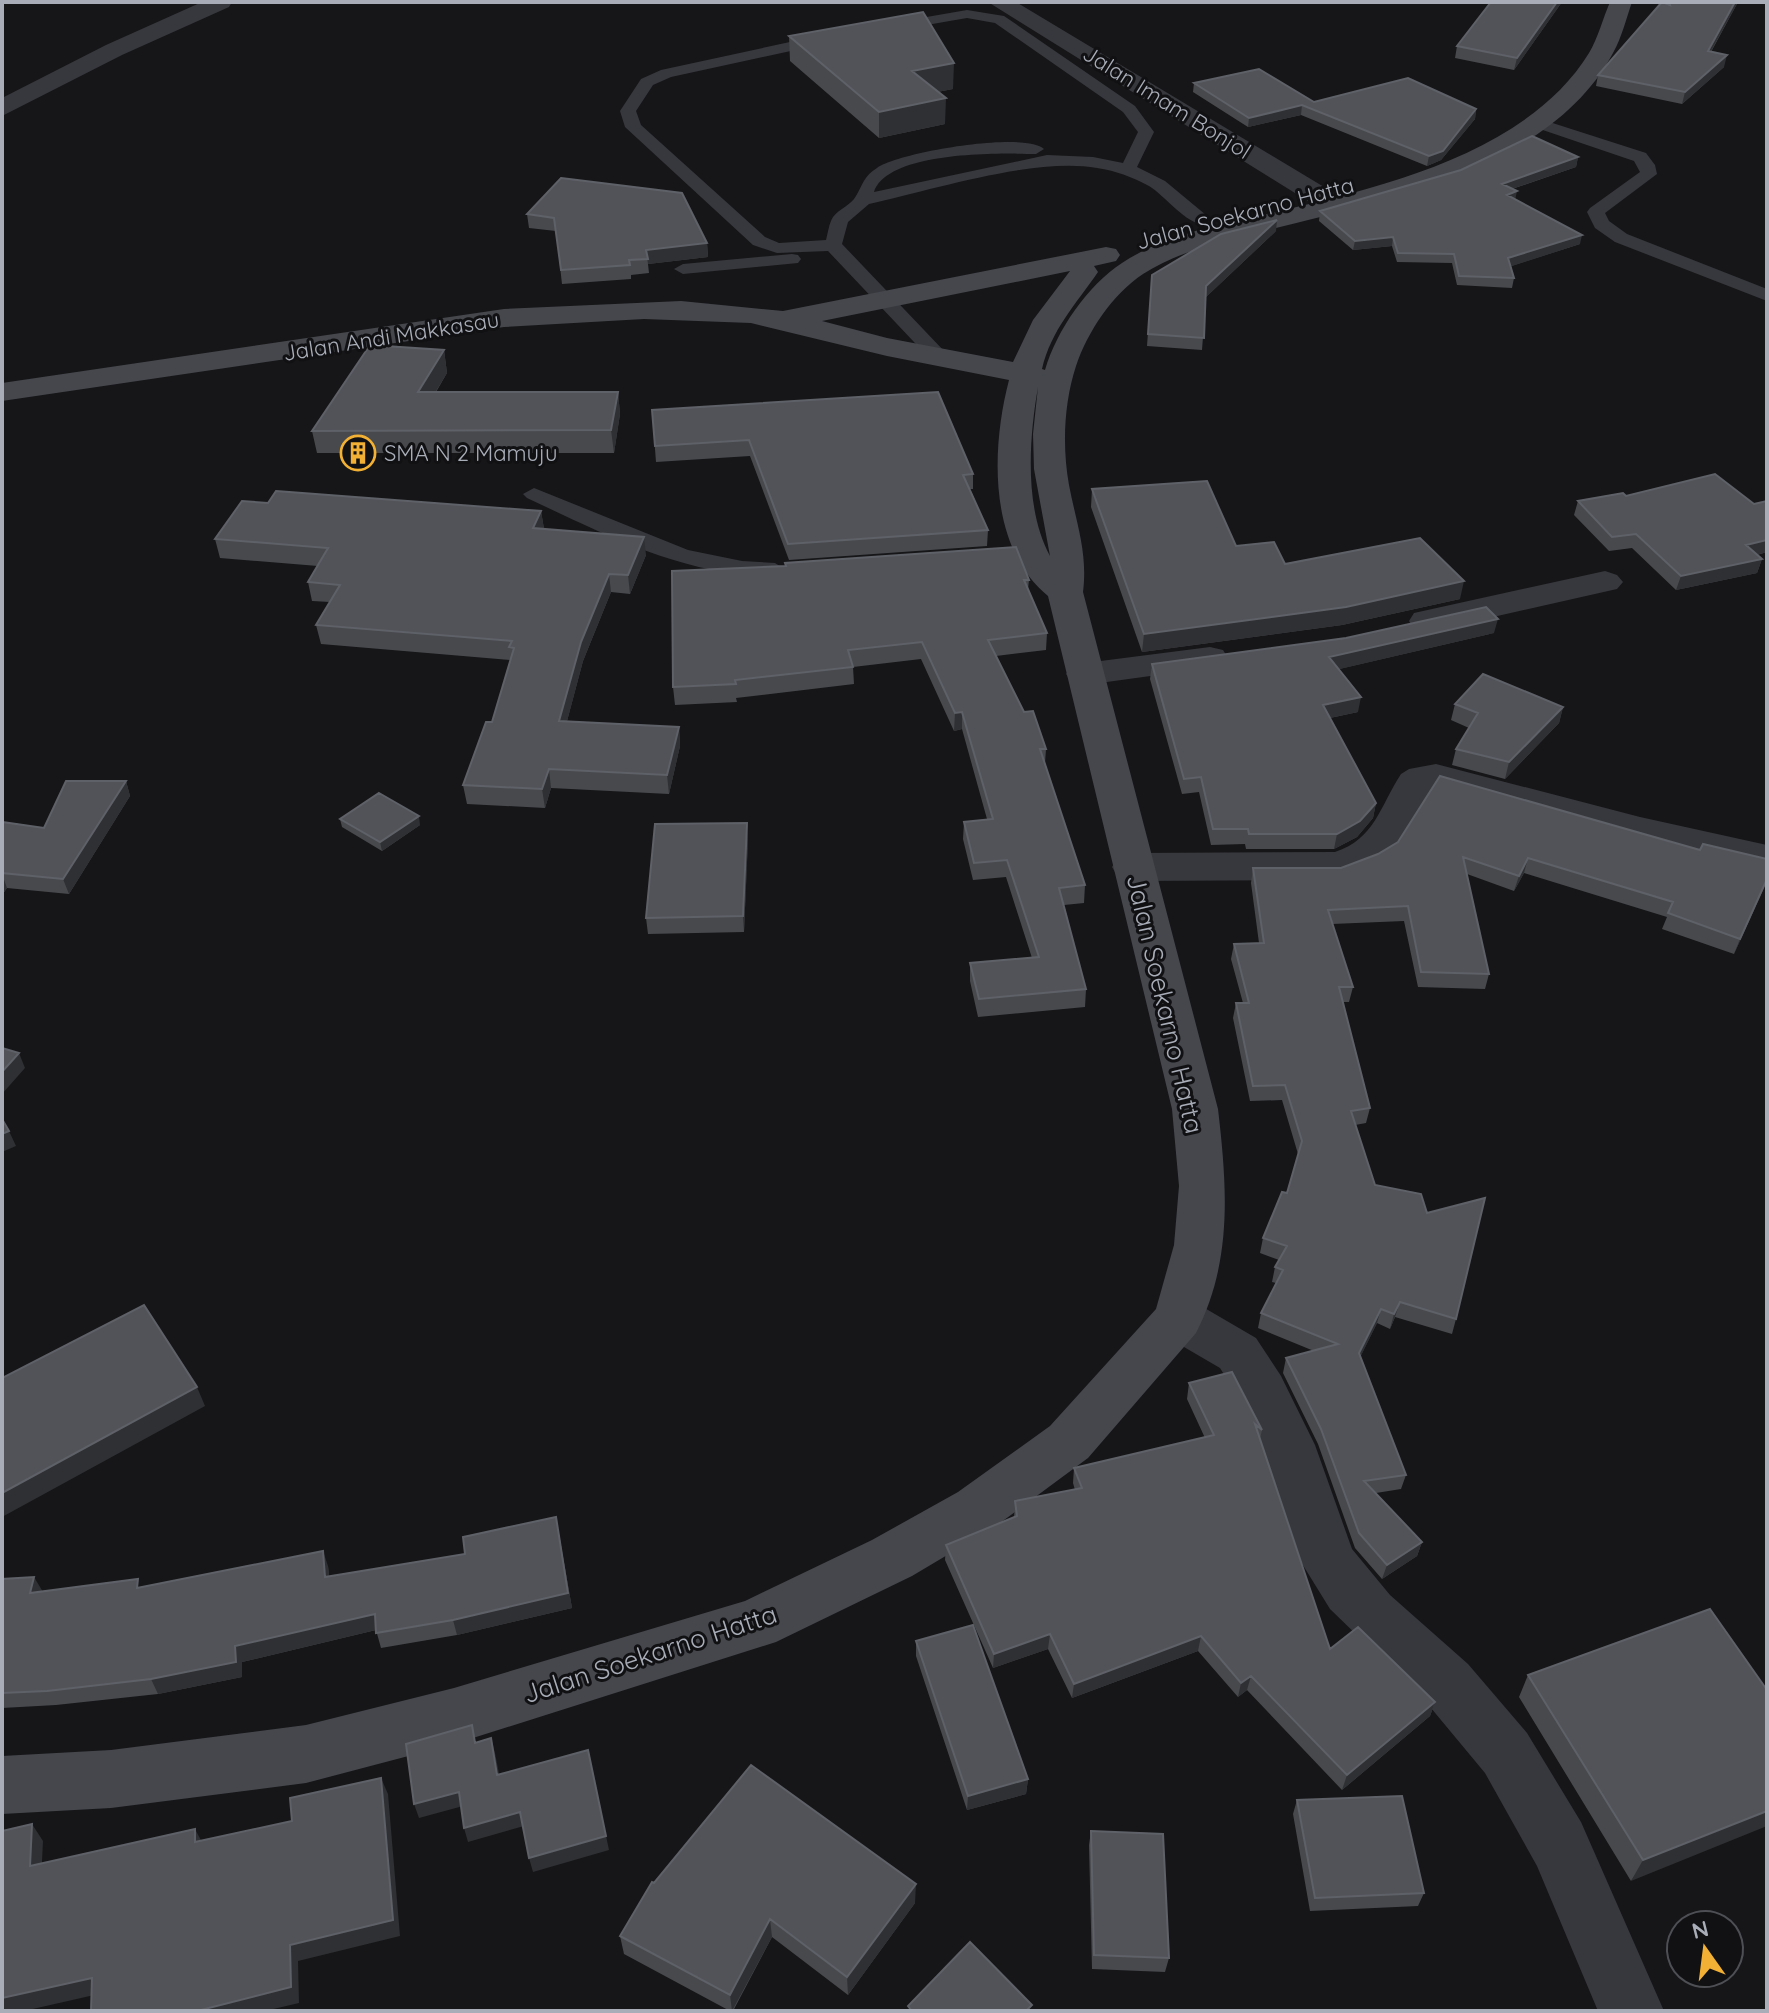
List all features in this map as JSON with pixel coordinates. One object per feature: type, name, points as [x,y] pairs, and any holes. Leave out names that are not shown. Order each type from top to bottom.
[{"type":"main road","name":"Jalan Soekarno Hatta","points":[[2,1785],[111,1779],[306,1754],[454,1716],[756,1624],[892,1558],[988,1500],[1069,1442],[1178,1318],[1199,1245],[1203,1186],[1195,1109],[1085,674],[1052,482],[1051,415],[1067,351],[1080,327],[1118,279],[1135,267],[1205,238],[1324,199],[1421,162],[1458,145],[1527,103],[1581,46],[1600,2]]},
{"type":"main road","name":"Jalan Soekarno Hatta","points":[[1067,571],[1042,571],[1017,553],[1020,504],[1016,461],[1018,405],[1024,372],[1038,336],[1085,271],[1106,255],[1146,237],[1203,220],[1401,187],[1486,153],[1537,123],[1579,84],[1604,46],[1621,2]]},
{"type":"main road","points":[[782,320],[1106,255]]},
{"type":"main road","name":"Jalan Andi Makkasau","points":[[2,392],[504,318],[662,311],[782,320]]},
{"type":"main road","points":[[782,320],[871,343],[1024,372],[1057,383]]},
{"type":"street","points":[[2,108],[114,50],[221,2]]},
{"type":"street","name":"Jalan Imam Bonjol","points":[[999,2],[1083,50],[1324,199]]},
{"type":"street","points":[[1389,629],[1605,582]]},
{"type":"street","points":[[1085,674],[1250,653]]},
{"type":"street","points":[[1133,867],[1338,866],[1358,861],[1375,851],[1389,835],[1415,783],[1436,776],[1640,830],[1767,858]]},
{"type":"street","points":[[1178,1318],[1238,1353],[1263,1391],[1288,1445],[1329,1562],[1350,1591],[1447,1683],[1506,1753],[1559,1844],[1631,2011]]},
{"type":"lane","points":[[868,31],[967,14],[999,19],[1129,109],[1142,123],[1146,132],[1128,169]]},
{"type":"lane","points":[[839,37],[666,73],[647,82],[628,111],[633,127],[759,241],[777,248],[837,250],[938,356]]},
{"type":"lane","points":[[1537,123],[1640,157],[1647,165],[1649,174],[1596,212],[1601,224],[1621,238],[1767,295]]},
{"type":"lane","points":[[863,200],[863,190],[875,174],[928,157],[1020,148],[1059,152],[1128,169],[1152,181],[1203,220]]},
{"type":"lane","points":[[837,250],[840,220],[863,200],[1026,162],[1093,162]]},
{"type":"lane","points":[[683,269],[837,250]]},
{"type":"lane","points":[[534,494],[670,554],[752,570],[802,569]]},
{"type":"lane","points":[[1017,553],[1067,571]]},
{"type":"building","points":[[1491,2],[1557,2],[1517,58],[1457,46]]},
{"type":"building","points":[[1662,2],[1670,5],[1669,2],[1735,2],[1708,51],[1727,55],[1685,92],[1598,75]]},
{"type":"building","points":[[923,12],[954,63],[912,71],[946,98],[879,112],[789,36]]},
{"type":"building","points":[[1259,69],[1314,102],[1408,78],[1476,109],[1443,151],[1429,156],[1302,105],[1249,118],[1194,83]]},
{"type":"building","points":[[1532,136],[1578,157],[1502,184],[1517,191],[1507,195],[1582,235],[1508,258],[1514,278],[1459,276],[1454,254],[1398,253],[1393,237],[1355,241],[1320,211],[1461,170]]},
{"type":"building","points":[[561,178],[682,193],[707,243],[646,250],[648,259],[629,260],[630,265],[561,270],[554,218],[527,214]]},
{"type":"building","points":[[1277,220],[1206,286],[1204,338],[1148,334],[1152,275],[1221,234]]},
{"type":"building","points":[[370,345],[444,350],[418,392],[618,392],[611,430],[312,431]]},
{"type":"building","points":[[938,392],[973,474],[963,475],[988,530],[788,544],[749,440],[655,446],[652,410]]},
{"type":"building","points":[[1715,474],[1754,504],[1767,501],[1767,540],[1746,545],[1762,559],[1681,576],[1636,534],[1612,537],[1578,501],[1623,493],[1626,496]]},
{"type":"building","points":[[1207,481],[1236,546],[1274,542],[1285,564],[1420,538],[1464,581],[1346,607],[1144,634],[1092,489]]},
{"type":"building","points":[[276,491],[541,511],[533,528],[644,537],[628,575],[609,574],[581,642],[559,721],[679,727],[667,775],[549,769],[542,789],[463,785],[486,722],[492,722],[514,648],[509,647],[512,641],[316,625],[340,585],[308,582],[328,548],[215,539],[242,501],[268,503]]},
{"type":"building","points":[[1016,547],[1029,580],[1024,580],[1047,633],[988,640],[1024,712],[1033,711],[1046,749],[1040,749],[1085,885],[1059,888],[1086,989],[979,999],[970,963],[1039,957],[1007,860],[974,863],[964,822],[993,819],[962,712],[955,713],[922,642],[848,650],[853,667],[735,680],[736,684],[673,687],[672,571],[786,566],[785,563]]},
{"type":"building","points":[[1486,607],[1498,619],[1329,657],[1361,697],[1323,705],[1376,803],[1360,821],[1337,834],[1249,834],[1248,829],[1213,829],[1201,777],[1184,779],[1152,664],[1346,638]]},
{"type":"building","points":[[1483,674],[1563,707],[1509,762],[1456,749],[1478,713],[1455,704]]},
{"type":"building","points":[[1440,776],[1700,850],[1703,844],[1767,859],[1767,879],[1740,939],[1668,913],[1673,902],[1528,858],[1519,876],[1463,857],[1489,974],[1421,972],[1408,906],[1328,910],[1353,987],[1339,987],[1370,1108],[1351,1111],[1375,1185],[1421,1194],[1427,1213],[1485,1198],[1456,1319],[1400,1302],[1394,1314],[1381,1309],[1359,1353],[1406,1475],[1364,1481],[1422,1542],[1387,1565],[1359,1533],[1321,1429],[1286,1358],[1338,1344],[1261,1313],[1283,1270],[1275,1267],[1287,1246],[1263,1238],[1282,1192],[1287,1193],[1302,1141],[1285,1085],[1253,1086],[1236,1003],[1249,1003],[1234,944],[1264,943],[1253,868],[1341,868],[1378,854],[1398,842]]},
{"type":"building","points":[[66,781],[126,781],[63,879],[2,873],[2,822],[44,828]]},
{"type":"building","points":[[379,793],[419,816],[380,842],[340,819]]},
{"type":"building","points":[[747,823],[743,916],[646,918],[655,824]]},
{"type":"building","points":[[2,1048],[19,1053],[2,1072]]},
{"type":"building","points":[[2,1119],[9,1131],[2,1134]]},
{"type":"building","points":[[144,1305],[197,1387],[2,1493],[2,1378]]},
{"type":"building","points":[[1232,1372],[1262,1430],[1255,1424],[1330,1649],[1358,1627],[1435,1702],[1347,1775],[1251,1676],[1241,1683],[1201,1636],[1074,1684],[1050,1634],[994,1654],[946,1545],[1017,1516],[1015,1501],[1082,1488],[1074,1468],[1214,1435],[1189,1383]]},
{"type":"building","points":[[556,1517],[568,1593],[453,1620],[376,1633],[375,1614],[235,1646],[236,1662],[151,1679],[2,1693],[2,1579],[34,1577],[30,1593],[138,1579],[137,1588],[323,1551],[325,1577],[465,1554],[463,1537]]},
{"type":"building","points":[[1710,1609],[1767,1690],[1767,1811],[1643,1860],[1528,1675]]},
{"type":"building","points":[[973,1625],[1028,1779],[968,1796],[916,1641]]},
{"type":"building","points":[[472,1725],[475,1743],[491,1738],[497,1775],[588,1750],[606,1836],[529,1858],[520,1812],[464,1828],[459,1792],[414,1804],[406,1744]]},
{"type":"building","points":[[751,1765],[916,1884],[847,1977],[770,1919],[730,1995],[620,1936],[652,1882]]},
{"type":"building","points":[[381,1778],[393,1920],[290,1945],[291,1987],[197,2011],[91,2011],[92,1978],[2,1998],[2,1831],[32,1824],[30,1866],[195,1829],[195,1842],[292,1821],[290,1798]]},
{"type":"building","points":[[1402,1796],[1424,1893],[1315,1898],[1297,1800]]},
{"type":"building","points":[[1091,1831],[1163,1834],[1169,1958],[1094,1955]]},
{"type":"building","points":[[970,1942],[1032,2005],[1026,2011],[912,2011],[908,2006]]},
{"type":"place","name":"SMA N 2 Mamuju","points":[[358,453]]}]
